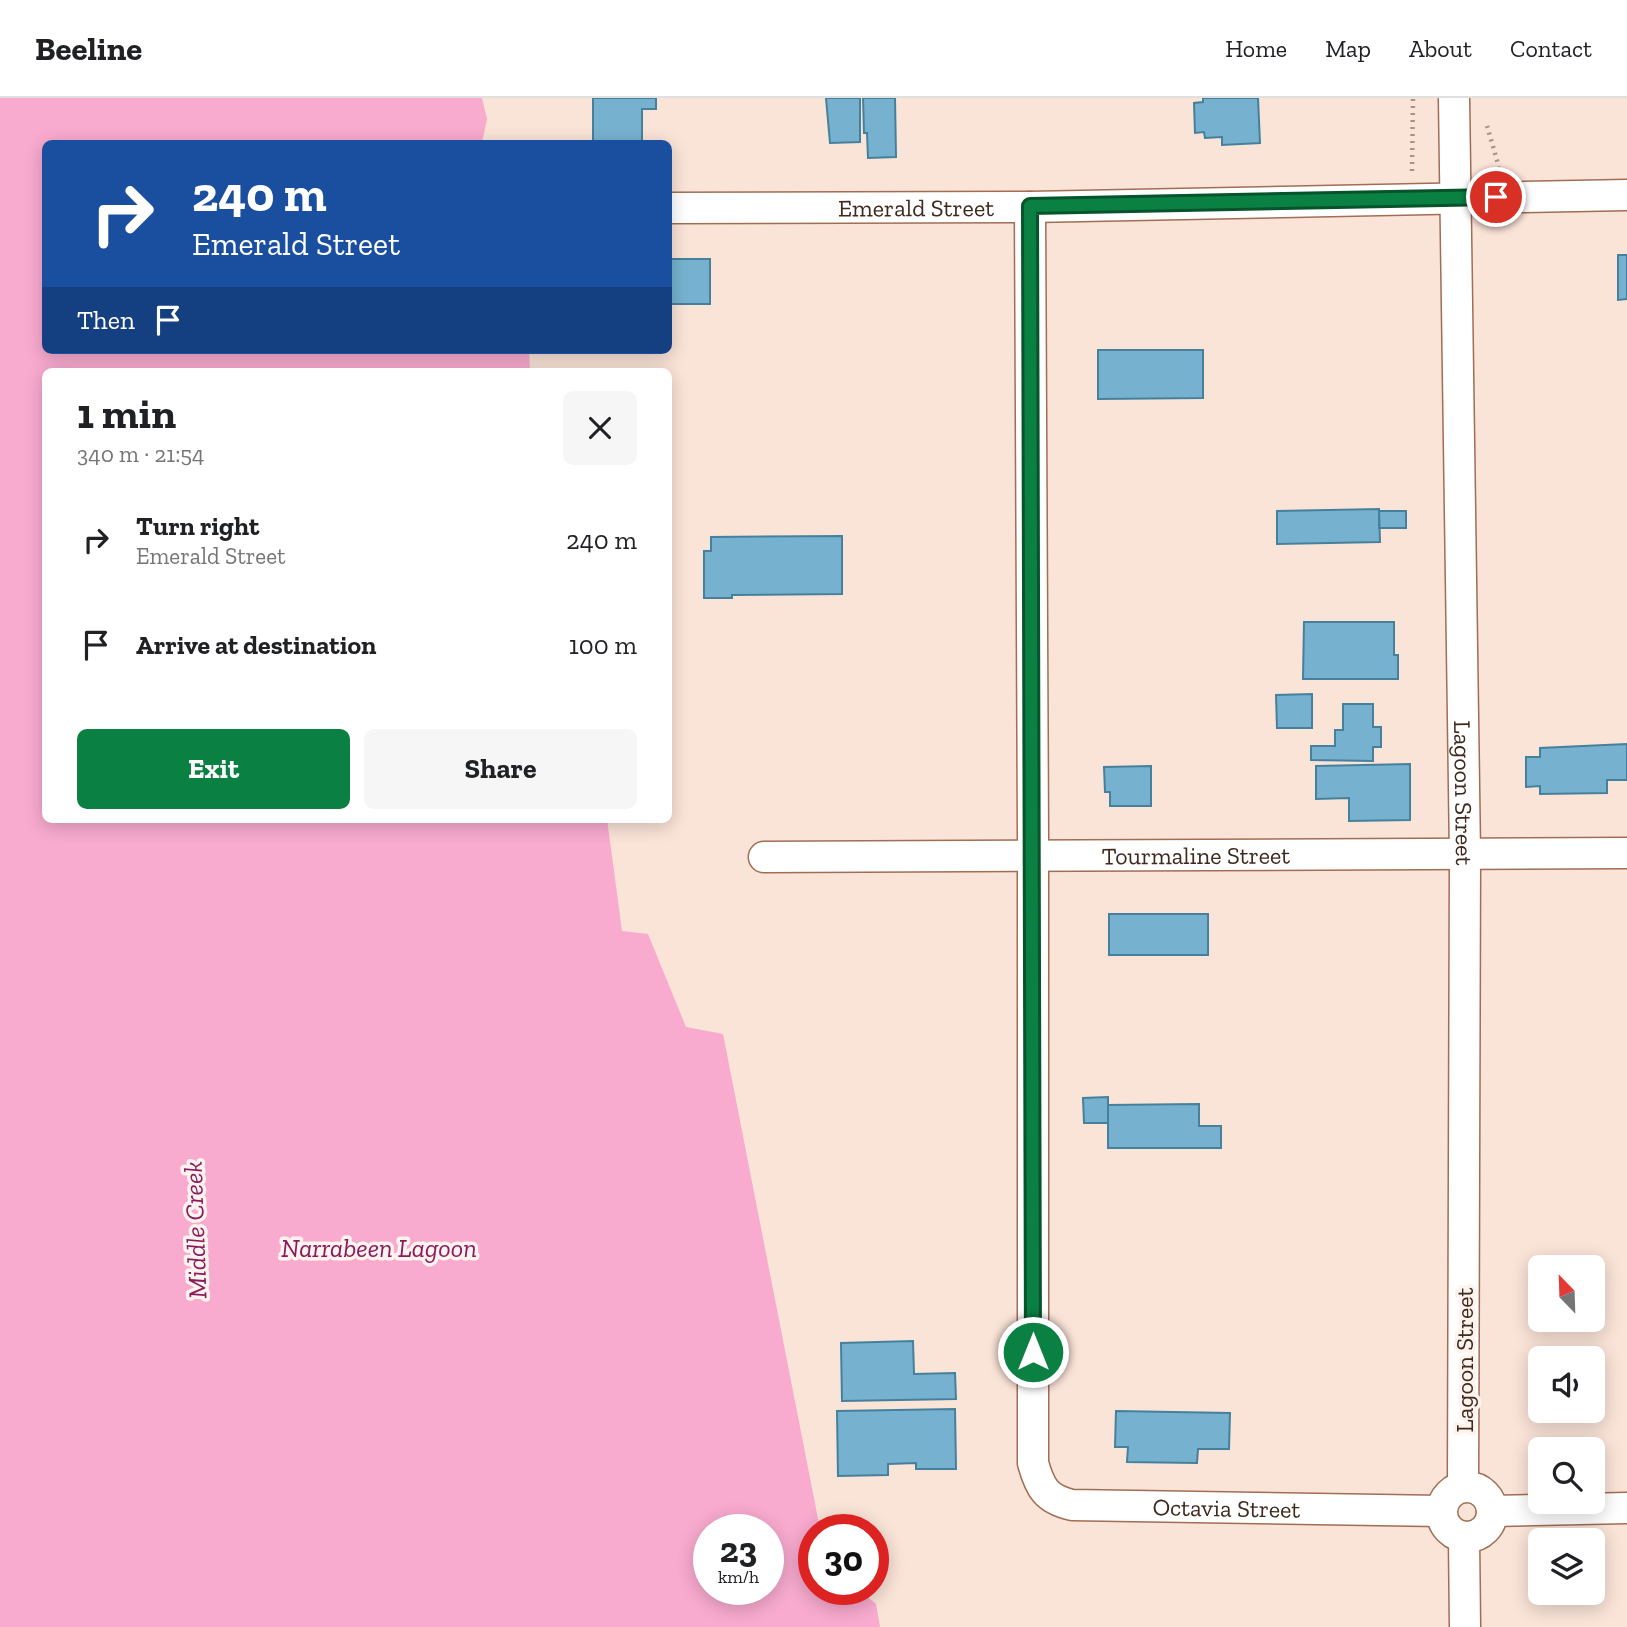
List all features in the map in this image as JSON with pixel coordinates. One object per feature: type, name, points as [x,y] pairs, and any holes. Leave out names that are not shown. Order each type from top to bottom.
[{"type":"street","name":"Lagoon Street","points":[[1454,98],[1465,855],[1463,1487]]},
{"type":"street","name":"Emerald Street","points":[[672,208],[1030,206],[1627,194]]},
{"type":"street","points":[[1030,206],[1033,856]]},
{"type":"street","name":"Tourmaline Street","points":[[764,857],[1627,853]]},
{"type":"street","name":"Octavia Street","points":[[1033,856],[1033,1463],[1048,1494],[1055,1501],[1072,1504],[1441,1511]]},
{"type":"street","points":[[1463,1487],[1481,1491],[1488,1498],[1492,1511],[1492,1518],[1483,1532],[1474,1536],[1454,1534],[1446,1527],[1441,1511],[1444,1500],[1453,1491],[1463,1487]]},
{"type":"street","points":[[1492,1511],[1627,1508]]},
{"type":"street","points":[[1464,1537],[1465,1627]]},
{"type":"path","points":[[1485,119],[1498,167],[1511,167]]},
{"type":"water","name":"Narrabeen Lagoon","points":[[0,98],[482,98],[487,119],[483,140],[42,140],[42,354],[529,354],[530,368],[42,368],[42,823],[608,823],[622,931],[648,934],[686,1027],[723,1034],[817,1514],[798,1514],[798,1605],[876,1605],[880,1627],[0,1627]]},
{"type":"building","points":[[593,98],[656,98],[656,109],[642,109],[642,140],[593,140]]},
{"type":"building","points":[[826,98],[860,98],[860,142],[830,143]]},
{"type":"building","points":[[863,98],[895,98],[896,157],[868,158]]},
{"type":"building","points":[[1203,98],[1258,98],[1260,143],[1222,145],[1222,137],[1205,138],[1204,132],[1195,133],[1194,103],[1203,102]]},
{"type":"building","points":[[1618,255],[1627,255],[1627,299],[1618,300]]},
{"type":"building","points":[[672,259],[710,259],[710,304],[672,304]]},
{"type":"building","points":[[1098,350],[1203,350],[1203,398],[1098,399]]},
{"type":"building","points":[[1379,509],[1380,542],[1277,544],[1277,511]]},
{"type":"building","points":[[1379,511],[1406,511],[1406,528],[1379,528]]},
{"type":"building","points":[[842,536],[842,594],[732,595],[732,598],[704,598],[704,551],[711,551],[711,537]]},
{"type":"building","points":[[1304,622],[1394,622],[1394,655],[1398,655],[1398,679],[1303,679]]},
{"type":"building","points":[[1312,694],[1312,728],[1277,728],[1276,695]]},
{"type":"building","points":[[1343,704],[1373,704],[1373,727],[1381,727],[1381,747],[1373,747],[1373,761],[1311,760],[1311,746],[1335,746],[1335,730],[1343,730]]},
{"type":"building","points":[[1627,744],[1627,780],[1607,780],[1607,793],[1540,794],[1540,786],[1526,787],[1526,757],[1540,757],[1540,748]]},
{"type":"building","points":[[1410,764],[1410,820],[1349,821],[1349,798],[1316,799],[1316,766]]},
{"type":"building","points":[[1151,766],[1151,806],[1110,806],[1110,792],[1105,792],[1104,767]]},
{"type":"building","points":[[1109,914],[1208,914],[1208,955],[1109,955]]},
{"type":"building","points":[[1108,1097],[1108,1123],[1084,1123],[1083,1098]]},
{"type":"building","points":[[1199,1104],[1199,1126],[1221,1126],[1221,1148],[1108,1148],[1108,1105]]},
{"type":"building","points":[[913,1341],[914,1374],[955,1373],[956,1399],[842,1401],[841,1343]]},
{"type":"building","points":[[955,1409],[956,1469],[916,1469],[916,1463],[888,1464],[888,1475],[838,1476],[837,1411]]},
{"type":"building","points":[[1116,1411],[1230,1413],[1229,1449],[1198,1449],[1197,1463],[1127,1462],[1128,1447],[1115,1447]]},
{"type":"route","points":[[1033,1352],[1030,206],[1496,197]]},
{"type":"water label","name":"Middle Creek","points":[[195,1230]]}]
